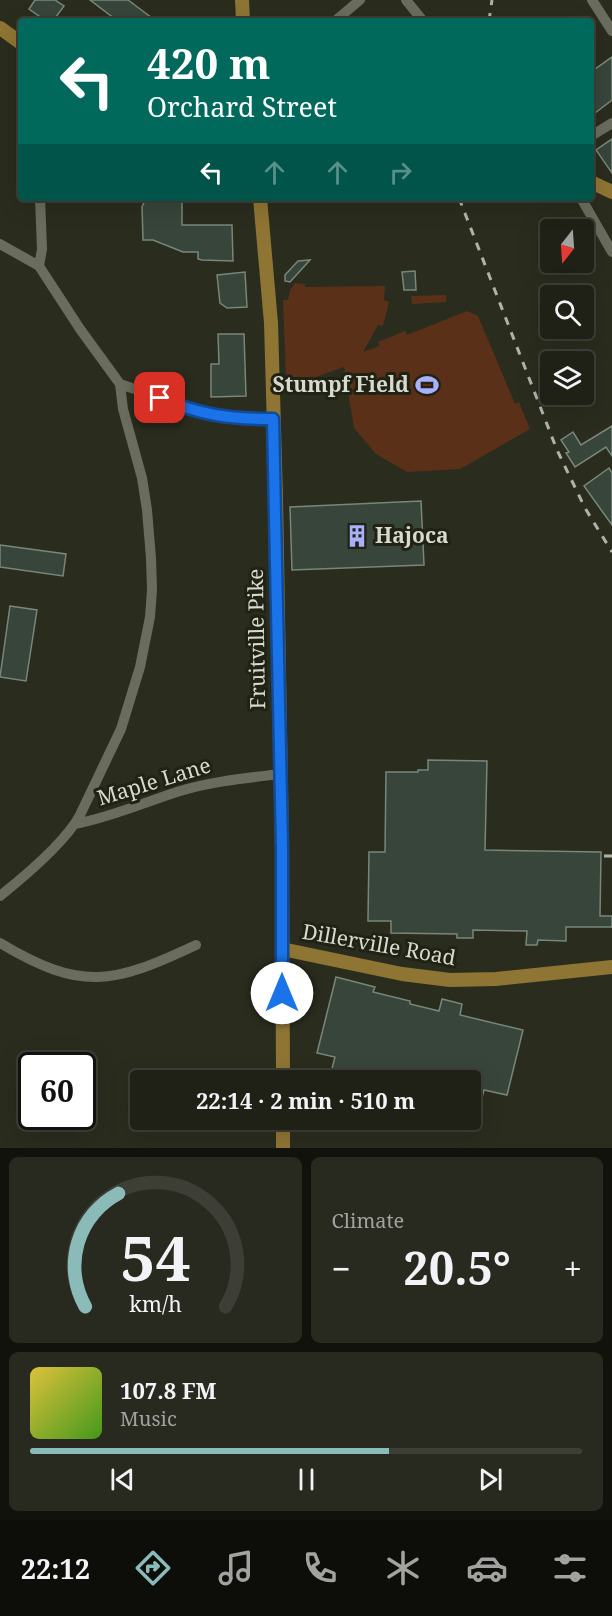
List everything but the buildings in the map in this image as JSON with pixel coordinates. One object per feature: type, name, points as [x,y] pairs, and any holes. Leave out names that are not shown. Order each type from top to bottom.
[{"type":"main road","points":[[242,0],[243,18]]},
{"type":"main road","points":[[0,28],[18,41]]},
{"type":"main road","points":[[594,183],[612,192]]},
{"type":"main road","name":"Fruitville Pike","points":[[260,201],[271,323],[280,774],[283,1070]]},
{"type":"main road","name":"Dillerville Road","points":[[282,949],[412,976],[450,980],[496,979],[612,968]]},
{"type":"main road","points":[[283,1130],[284,1148]]},
{"type":"street","points":[[338,18],[360,0]]},
{"type":"street","points":[[406,0],[421,18]]},
{"type":"street","points":[[592,0],[612,31]]},
{"type":"street","points":[[594,134],[612,123]]},
{"type":"street","points":[[39,266],[42,249],[40,201]]},
{"type":"street","points":[[583,201],[612,252]]},
{"type":"street","points":[[0,244],[39,266],[80,329],[120,384],[123,409],[142,478],[151,558],[150,617],[140,667],[129,706],[116,738],[75,824],[36,865],[0,896]]},
{"type":"street","points":[[120,384],[207,414],[239,419],[273,419]]},
{"type":"street","name":"Maple Lane","points":[[75,824],[102,819],[183,790],[223,781],[280,774]]},
{"type":"street","points":[[0,943],[38,965],[74,976],[100,978],[138,971],[196,945]]},
{"type":"shaded area","name":"Stumpf Field","points":[[295,283],[305,284],[305,287],[385,286],[384,300],[389,302],[383,326],[378,325],[363,352],[379,346],[378,342],[405,331],[407,335],[467,311],[478,316],[515,404],[519,402],[530,429],[460,469],[407,472],[376,454],[354,428],[344,367],[313,378],[286,378],[283,300],[288,300],[290,290]]},
{"type":"shaded area","points":[[446,295],[446,302],[412,304],[411,296]]},
{"type":"railway","points":[[489,18],[492,0]]},
{"type":"railway","points":[[460,201],[557,450],[585,508],[612,552]]},
{"type":"railway","points":[[604,856],[612,856]]},
{"type":"place","name":"Stumpf Field","points":[[427,385]]},
{"type":"place","name":"Hajoca","points":[[357,536]]},
{"type":"route","points":[[160,398],[207,414],[239,419],[273,419],[282,846],[282,993]]}]
